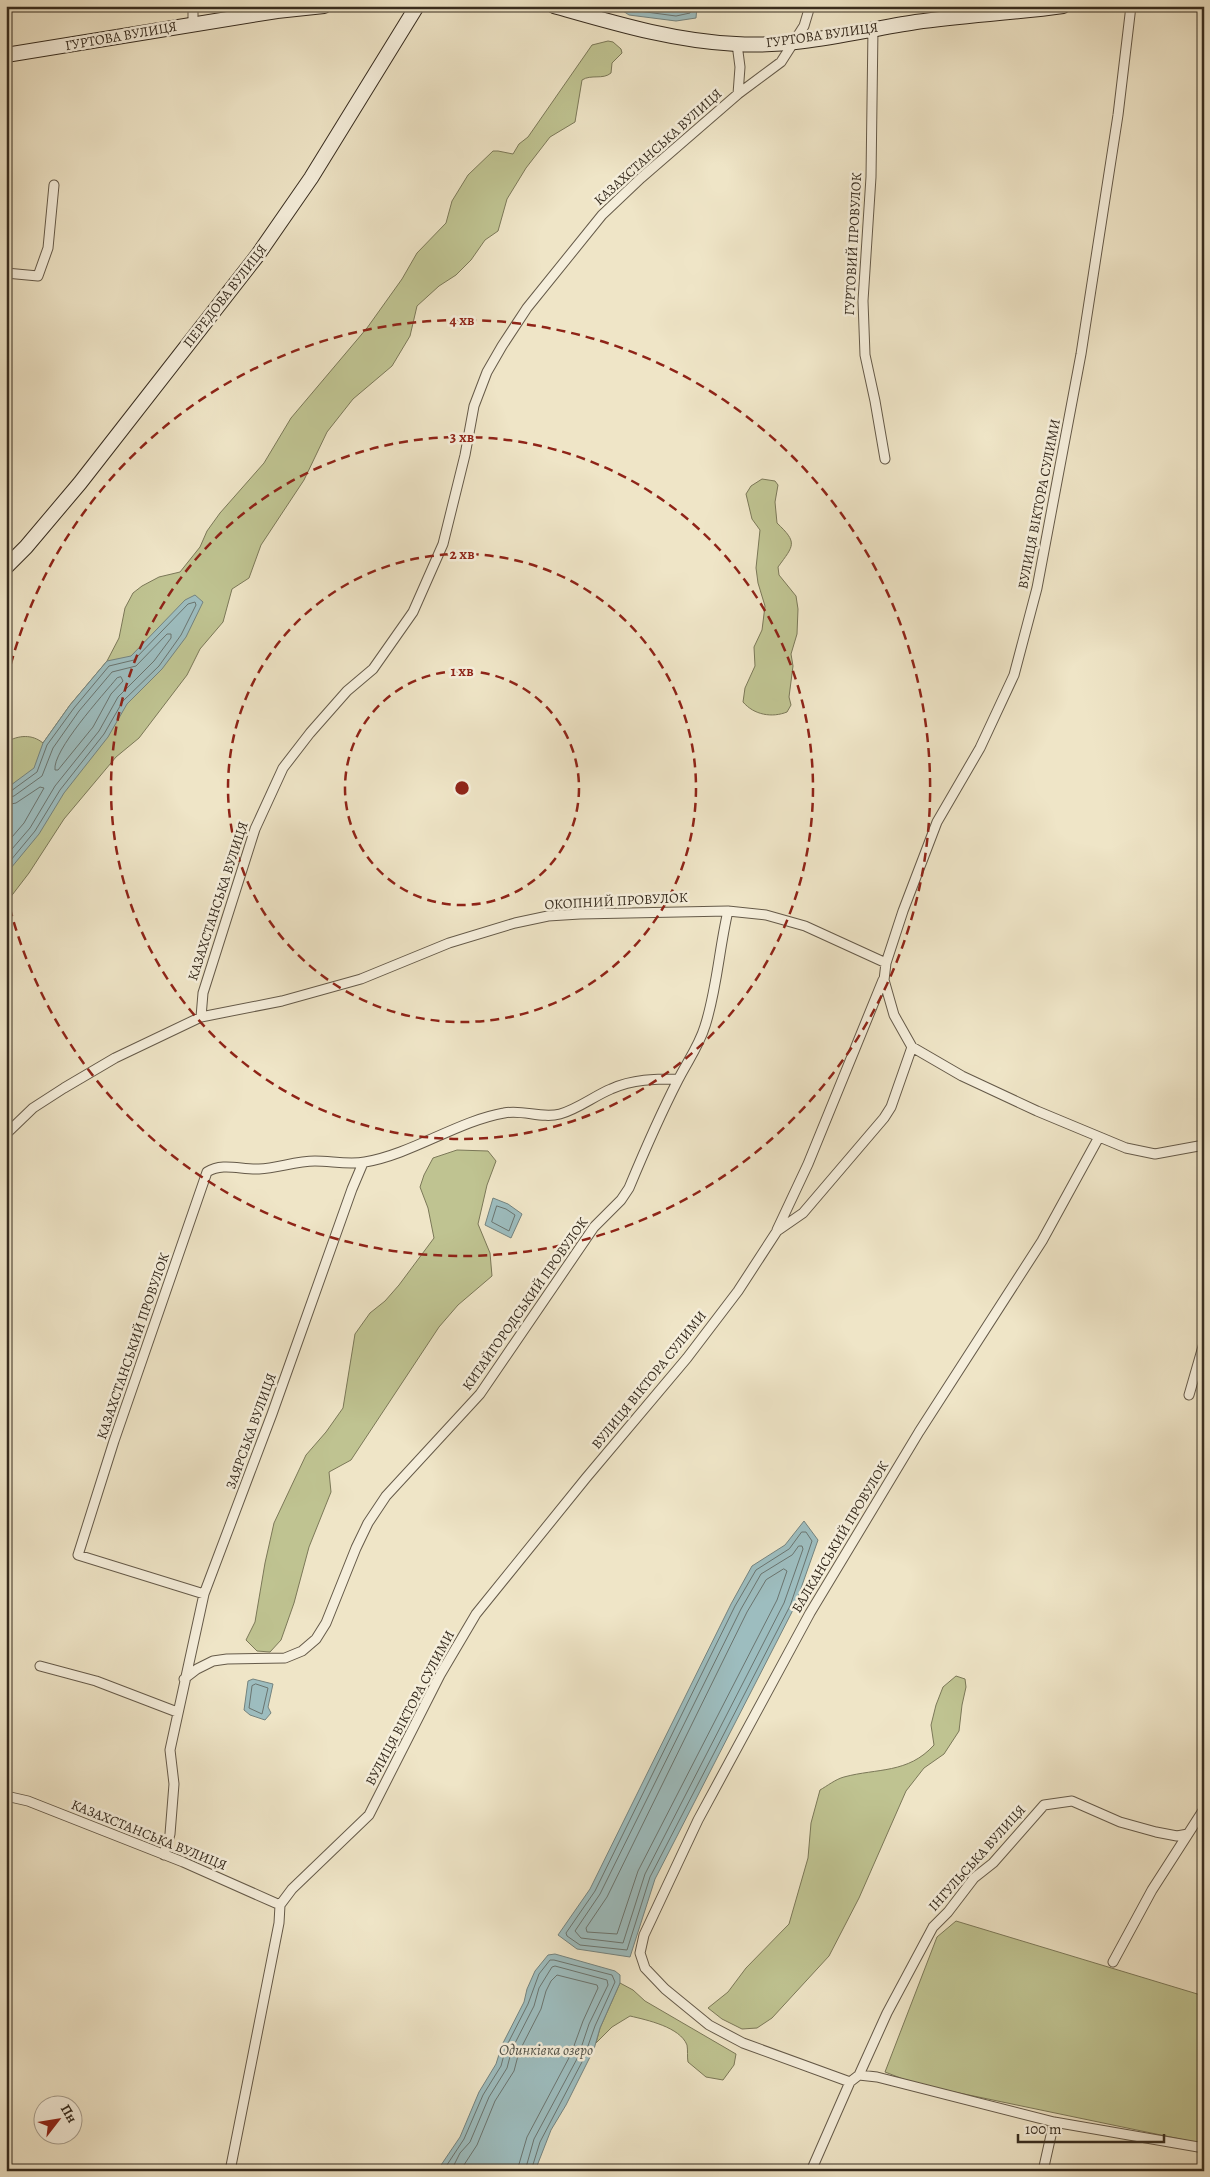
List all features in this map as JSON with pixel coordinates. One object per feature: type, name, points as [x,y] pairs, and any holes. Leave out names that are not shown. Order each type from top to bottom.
[{"type":"street","points":[[193,6],[193,24]]},
{"type":"street","name":"ГУРТОВА ВУЛИЦЯ","points":[[6,55],[277,11],[324,6]]},
{"type":"street","name":"ПЕРЕДОВА ВУЛИЦЯ","points":[[6,567],[26,547],[80,484],[257,256],[306,185],[417,6]]},
{"type":"street","name":"ГУРТОВА ВУЛИЦЯ","points":[[554,6],[647,32],[683,39],[737,44],[794,41],[931,20],[1063,6]]},
{"type":"street","name":"КАЗАХСТАНСЬКА ВУЛИЦЯ","points":[[202,1017],[203,993],[255,829],[284,768],[334,705],[373,669],[414,612],[443,544],[465,455],[474,406],[487,372],[527,308],[602,215],[640,178],[738,94],[781,62],[804,26],[810,6]]},
{"type":"street","name":"ВУЛИЦЯ ВІКТОРА СУЛИМИ","points":[[280,1905],[292,1889],[369,1815],[440,1675],[476,1614],[586,1478],[687,1358],[738,1291],[777,1231],[808,1164],[884,980],[886,963],[903,911],[937,822],[980,748],[1014,675],[1038,588],[1081,354],[1118,115],[1131,6]]},
{"type":"street","name":"ГУРТОВИЙ ПРОВУЛОК","points":[[873,28],[871,177],[863,301],[865,355],[877,409],[885,459]]},
{"type":"street","points":[[737,44],[740,67],[738,94]]},
{"type":"street","points":[[6,273],[38,276],[48,248],[54,185]]},
{"type":"street","name":"ОКОПНИЙ ПРОВУЛОК","points":[[202,1017],[282,1001],[361,979],[449,943],[548,916],[728,911],[766,915],[805,926],[886,963]]},
{"type":"street","name":"КИТАЙГОРОДСЬКИЙ ПРОВУЛОК","points":[[184,1679],[197,1669],[213,1661],[285,1658],[302,1651],[316,1639],[326,1623],[368,1523],[386,1496],[480,1394],[594,1227],[621,1200],[629,1188],[678,1079],[692,1056],[705,1027],[714,994],[720,944],[728,911]]},
{"type":"street","name":"ВУЛИЦЯ ВІКТОРА СУЛИМИ","points":[[777,1231],[803,1213],[892,1107],[912,1047],[894,1015],[884,980]]},
{"type":"street","points":[[6,1134],[33,1108],[64,1088],[115,1058],[202,1017]]},
{"type":"street","points":[[912,1047],[962,1076],[1126,1148],[1155,1154],[1204,1145]]},
{"type":"street","points":[[364,1163],[397,1153],[504,1112],[522,1112],[541,1116],[561,1114],[612,1088],[635,1080],[678,1079]]},
{"type":"street","name":"БАЛКАНСЬКИЙ ПРОВУЛОК","points":[[850,2082],[751,2046],[709,2025],[665,1989],[645,1968],[640,1953],[644,1935],[698,1820],[815,1605],[919,1432],[1042,1241],[1099,1137]]},
{"type":"street","name":"КАЗАХСТАНСЬКИЙ ПРОВУЛОК","points":[[204,1594],[78,1555],[114,1441],[207,1172],[216,1166],[259,1169],[289,1163],[315,1161],[364,1163]]},
{"type":"street","name":"ЗАЯРСЬКА ВУЛИЦЯ","points":[[164,1855],[170,1834],[174,1784],[170,1750],[204,1594],[272,1414],[352,1189],[364,1163]]},
{"type":"street","points":[[1189,1395],[1204,1342]]},
{"type":"street","points":[[40,1666],[96,1682],[177,1712]]},
{"type":"street","name":"КАЗАХСТАНСЬКА ВУЛИЦЯ","points":[[6,1796],[28,1801],[164,1855],[280,1905]]},
{"type":"street","name":"ІНГУЛЬСЬКА ВУЛИЦЯ","points":[[811,2171],[850,2082],[858,2075],[887,2013],[933,1928],[974,1878],[993,1863],[1044,1805],[1072,1801],[1120,1822],[1177,1836],[1188,1834]]},
{"type":"street","points":[[1113,1962],[1152,1890],[1204,1809]]},
{"type":"street","points":[[230,2171],[280,1922],[280,1905]]},
{"type":"street","points":[[858,2075],[877,2077],[1054,2122],[1204,2148]]},
{"type":"street","points":[[1043,2171],[1054,2122]]},
{"type":"green space","points":[[608,41],[613,42],[621,49],[622,53],[612,63],[611,73],[582,80],[575,122],[550,137],[526,168],[507,199],[498,231],[485,240],[471,260],[456,275],[439,286],[417,306],[410,336],[392,366],[353,399],[327,432],[304,480],[261,545],[249,578],[232,589],[223,622],[200,649],[187,675],[139,738],[116,757],[64,819],[29,873],[6,903],[6,742],[25,736],[43,743],[70,705],[107,661],[119,638],[125,608],[133,593],[159,577],[180,572],[200,547],[207,531],[220,513],[264,463],[291,418],[367,328],[402,279],[417,253],[446,223],[452,201],[468,175],[493,151],[513,154],[519,144],[528,137],[592,45]]},
{"type":"green space","points":[[762,479],[775,481],[778,485],[775,502],[777,523],[791,540],[788,554],[778,567],[779,575],[796,596],[798,609],[797,634],[791,654],[793,666],[789,697],[791,705],[787,712],[775,715],[752,710],[743,702],[745,688],[755,666],[754,647],[762,630],[765,606],[758,583],[756,568],[760,530],[752,519],[746,494],[751,486]]},
{"type":"green space","points":[[457,1150],[488,1151],[496,1161],[487,1185],[478,1224],[490,1253],[492,1276],[458,1305],[439,1327],[351,1460],[329,1472],[331,1492],[309,1547],[294,1603],[281,1640],[270,1652],[257,1651],[246,1640],[255,1622],[274,1523],[306,1455],[343,1408],[355,1334],[370,1313],[385,1301],[399,1285],[434,1238],[428,1208],[420,1187],[424,1175],[433,1158]]},
{"type":"green space","points":[[956,1676],[965,1679],[966,1687],[959,1731],[944,1754],[924,1768],[906,1791],[859,1898],[829,1956],[772,2018],[757,2028],[742,2029],[722,2019],[708,2008],[728,1992],[746,1968],[789,1924],[808,1858],[811,1823],[820,1790],[841,1778],[892,1769],[914,1761],[924,1754],[934,1745],[931,1725],[943,1687]]},
{"type":"green space","points":[[956,1921],[1204,1996],[1204,2144],[916,2084],[885,2072],[937,1937]]},
{"type":"green space","points":[[620,1983],[633,1990],[645,2001],[736,2054],[734,2065],[723,2080],[706,2077],[688,2062],[687,2045],[678,2033],[662,2025],[645,2020],[630,2016],[612,2027],[596,2043],[600,2028]]},
{"type":"water","points":[[622,6],[697,6],[696,18],[676,21],[629,15],[623,11]]},
{"type":"water","points":[[195,595],[203,602],[186,637],[162,669],[127,704],[108,737],[64,793],[39,834],[6,874],[7,788],[34,768],[43,743],[70,705],[107,661],[131,656],[185,600]]},
{"type":"water","points":[[493,1198],[508,1204],[522,1214],[511,1238],[485,1225]]},
{"type":"water","points":[[804,1521],[818,1540],[794,1608],[655,1879],[630,1957],[577,1949],[558,1935],[590,1889],[731,1604],[752,1566],[785,1545]]},
{"type":"water","points":[[253,1679],[273,1684],[268,1707],[271,1713],[265,1720],[250,1715],[244,1710],[248,1681]]},
{"type":"water","name":"Одинківка озеро","points":[[555,1954],[615,1971],[620,1975],[620,1983],[600,2028],[594,2049],[566,2105],[551,2130],[535,2171],[437,2171],[460,2137],[479,2092],[496,2064],[502,2045],[524,2002],[527,1989],[535,1971],[548,1955]]}]
